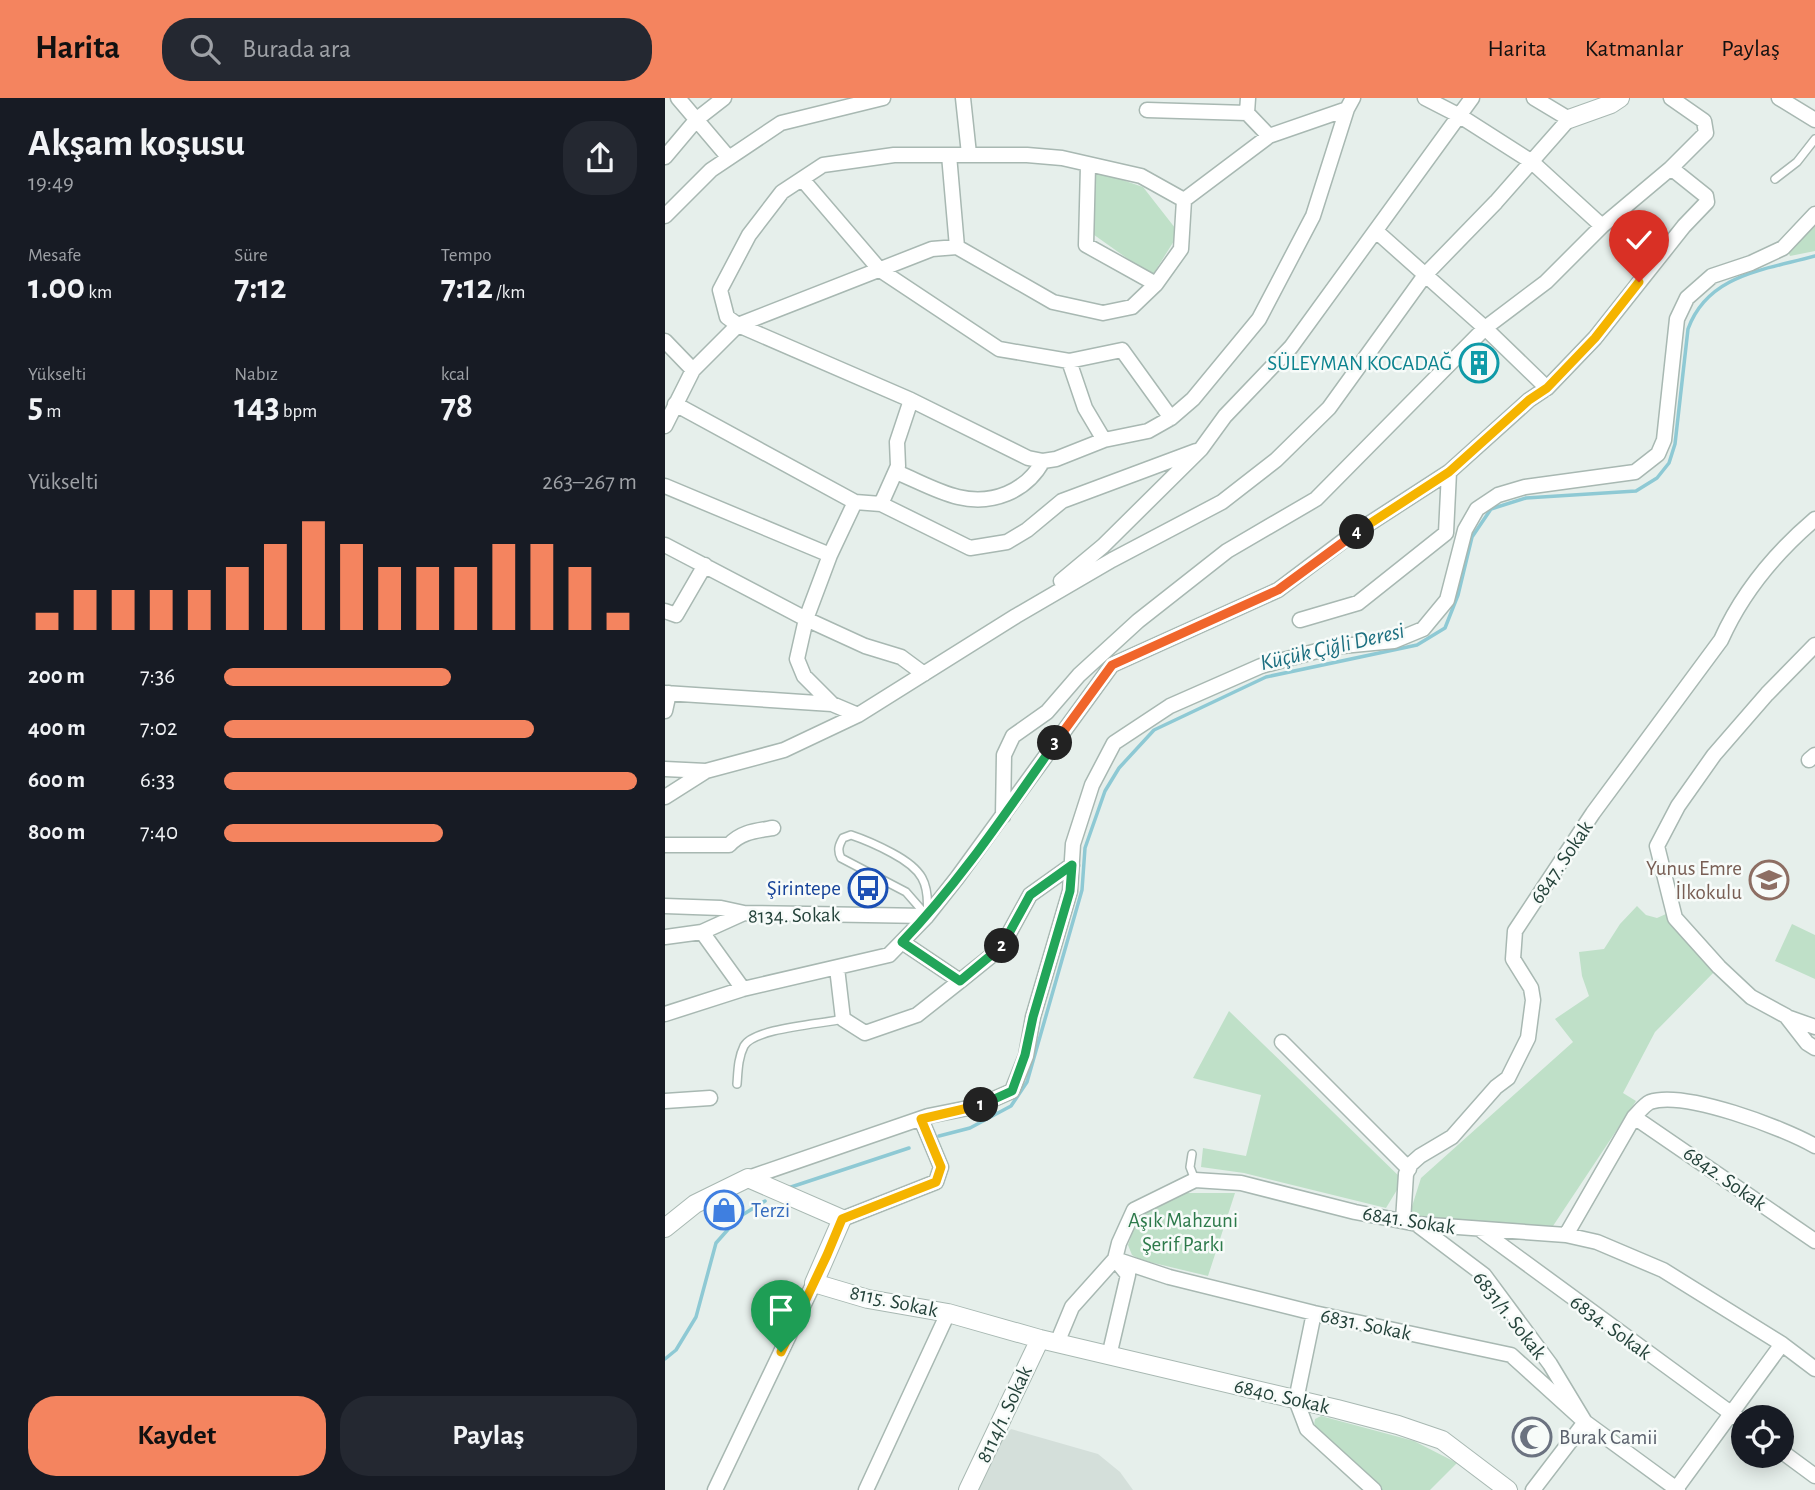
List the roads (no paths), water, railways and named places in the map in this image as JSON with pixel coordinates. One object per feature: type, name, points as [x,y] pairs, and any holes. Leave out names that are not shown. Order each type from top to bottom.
[{"type":"street","points":[[678,98],[729,158]]},
{"type":"street","points":[[665,157],[697,119],[724,98]]},
{"type":"street","points":[[665,215],[711,170],[782,123],[883,98]]},
{"type":"street","points":[[963,98],[969,154]]},
{"type":"street","points":[[1247,113],[1248,98]]},
{"type":"street","points":[[1425,98],[1460,116],[1532,162],[1602,226]]},
{"type":"street","points":[[1016,615],[1103,546],[1201,449],[1225,416],[1291,347],[1472,98]]},
{"type":"street","points":[[1534,98],[1569,120]]},
{"type":"street","points":[[665,797],[706,771],[784,750],[858,715],[1016,615],[1222,502],[1276,460],[1329,408],[1425,275],[1532,162],[1569,120],[1583,98]]},
{"type":"street","points":[[1569,120],[1620,98]]},
{"type":"street","points":[[1003,816],[1004,755],[1013,736],[1047,712],[1079,675],[1138,621],[1227,551],[1316,499],[1485,328],[1546,282],[1602,226],[1671,168],[1706,133],[1704,121],[1688,102],[1671,98]]},
{"type":"street","points":[[1779,98],[1815,120]]},
{"type":"street","points":[[666,420],[693,369],[737,325],[932,249],[957,247],[1053,302],[1104,313],[1132,307],[1156,284],[1181,249],[1184,200],[1269,136],[1350,104]]},
{"type":"street","points":[[1184,200],[1141,176],[1062,159],[1027,155],[894,155],[823,165],[782,192],[749,235],[720,290],[727,317],[737,325],[911,400],[1028,458],[1043,461],[1056,459],[1104,440],[1148,431],[1171,418],[1193,400],[1259,319],[1313,216],[1350,104]]},
{"type":"street","points":[[1147,110],[1247,113],[1269,136]]},
{"type":"street","points":[[949,155],[957,247]]},
{"type":"street","points":[[1088,166],[1086,244],[1156,284]]},
{"type":"street","points":[[665,1014],[743,989],[889,955],[927,916],[1112,665],[1278,590],[1347,538],[1449,472],[1529,400],[1547,388],[1595,338],[1684,226],[1707,202],[1706,197],[1671,168]]},
{"type":"street","points":[[802,179],[880,270],[999,349],[1069,361],[1122,350],[1171,418]]},
{"type":"street","points":[[665,1228],[695,1204],[748,1178],[921,1119],[978,1106],[1012,1091],[1025,1055],[1033,1017],[1070,891],[1073,844],[1091,785],[1114,743],[1170,706],[1261,666],[1332,647],[1394,640],[1423,629],[1447,600],[1465,530],[1476,509],[1498,495],[1525,487],[1635,472],[1658,454],[1664,440],[1677,319],[1687,298],[1711,276],[1751,263],[1783,248],[1815,214]]},
{"type":"street","points":[[1376,232],[1485,328],[1547,388]]},
{"type":"street","points":[[665,341],[693,369]]},
{"type":"street","points":[[1069,361],[1085,408],[1104,440]]},
{"type":"street","points":[[881,504],[898,466],[897,442],[911,400]]},
{"type":"street","points":[[675,404],[855,502],[881,504],[970,548],[1007,542],[1062,501],[1201,449]]},
{"type":"street","points":[[896,472],[957,497],[976,499],[997,497],[1025,485],[1043,461]]},
{"type":"street","points":[[1300,620],[1358,603],[1446,533],[1449,472]]},
{"type":"street","points":[[665,486],[830,555]]},
{"type":"street","points":[[832,704],[804,676],[797,660],[806,619],[830,555],[855,502]]},
{"type":"street","name":"6847. Sokak","points":[[1409,1169],[1420,1156],[1453,1137],[1496,1087],[1508,1078],[1528,1038],[1533,1000],[1531,988],[1513,959],[1515,931],[1593,813],[1721,640],[1734,612],[1765,569],[1815,519]]},
{"type":"street","points":[[665,545],[806,619],[865,646],[901,657],[924,674]]},
{"type":"street","points":[[665,611],[676,615],[705,565]]},
{"type":"street","points":[[1815,645],[1767,694],[1714,755],[1678,806],[1657,846],[1675,918],[1719,967],[1751,997],[1786,1016],[1815,1027]]},
{"type":"street","points":[[665,711],[667,693],[832,704],[858,715]]},
{"type":"street","points":[[665,769],[706,771]]},
{"type":"street","points":[[665,845],[729,845],[749,832],[772,828]]},
{"type":"street","points":[[837,968],[843,1020],[865,1033],[918,1015],[1001,948],[1030,895],[1072,865]]},
{"type":"street","points":[[665,906],[721,908],[744,913]]},
{"type":"street","name":"8134. Sokak","points":[[665,937],[702,932],[744,913],[927,916]]},
{"type":"street","points":[[702,932],[743,989]]},
{"type":"street","points":[[902,942],[960,981]]},
{"type":"street","points":[[1786,1016],[1815,1048]]},
{"type":"street","points":[[1282,1042],[1409,1169],[1406,1174],[1410,1223]]},
{"type":"street","points":[[665,1101],[710,1098]]},
{"type":"street","points":[[1566,1236],[1634,1117],[1651,1102],[1678,1100],[1711,1107],[1786,1130],[1815,1146]]},
{"type":"street","name":"6842. Sokak","points":[[1634,1117],[1815,1241]]},
{"type":"street","points":[[715,1490],[842,1219],[936,1182],[941,1167],[921,1119]]},
{"type":"street","points":[[748,1178],[842,1219]]},
{"type":"street","name":"6841. Sokak","points":[[1115,1259],[1134,1210],[1195,1180],[1241,1183],[1410,1223],[1566,1236],[1597,1242],[1663,1270],[1783,1344],[1815,1369]]},
{"type":"street","name":"6831/1. Sokak","points":[[1410,1223],[1484,1275],[1549,1364],[1585,1422]]},
{"type":"street","name":"6834. Sokak","points":[[1481,1230],[1731,1414]]},
{"type":"street","points":[[1049,1341],[1072,1307],[1115,1259],[1128,1275],[1109,1356]]},
{"type":"street","name":"6831. Sokak","points":[[1115,1259],[1169,1277],[1314,1313],[1511,1355],[1585,1422],[1677,1489]]},
{"type":"street","name":"8115. Sokak","points":[[814,1283],[868,1299],[948,1313],[1049,1341]]},
{"type":"street","points":[[866,1490],[948,1313]]},
{"type":"street","points":[[1314,1313],[1296,1399],[1307,1429],[1374,1490]]},
{"type":"street","name":"6840. Sokak","points":[[1049,1341],[1398,1425],[1442,1440],[1508,1490]]},
{"type":"street","name":"8114/1. Sokak","points":[[968,1490],[1049,1341]]},
{"type":"street","points":[[1745,1405],[1783,1344]]},
{"type":"street","points":[[1533,1490],[1585,1422]]},
{"type":"street","points":[[1677,1489],[1731,1425]]},
{"type":"street","points":[[1794,1461],[1815,1476]]},
{"type":"lane","points":[[1775,179],[1797,162],[1815,139]]},
{"type":"lane","points":[[851,835],[868,841],[918,869],[929,900],[927,916],[906,892],[841,858],[838,853],[843,838],[851,835]]},
{"type":"lane","points":[[737,1084],[739,1059],[744,1045],[753,1037],[770,1031],[843,1020]]},
{"type":"lane","points":[[1192,1154],[1190,1167],[1195,1180]]},
{"type":"waterway","name":"Küçük Çiğli Deresi","points":[[939,1136],[970,1128],[1011,1106],[1027,1082],[1082,890],[1085,848],[1105,791],[1119,768],[1154,730],[1266,677],[1417,645],[1445,628],[1458,595],[1472,537],[1491,509],[1526,498],[1636,491],[1657,478],[1669,463],[1675,444],[1688,329],[1697,311],[1709,296],[1740,277],[1815,256]]},
{"type":"waterway","name":"Küçük Çiğli Deresi","points":[[788,1188],[909,1148]]},
{"type":"waterway","name":"Küçük Çiğli Deresi","points":[[665,1359],[676,1350],[696,1317],[716,1243],[739,1217],[765,1201]]},
{"type":"place","name":"SÜLEYMAN KOCADAĞ","points":[[1479,363]]},
{"type":"place","name":"Yunus Emre İlkokulu","points":[[1769,880]]},
{"type":"place","name":"Şirintepe","points":[[868,888]]},
{"type":"place","name":"Terzi","points":[[724,1210]]},
{"type":"place","name":"Burak Camii","points":[[1532,1437]]},
{"type":"park label","name":"Aşık Mahzuni Şerif Parkı","points":[[1183,1232]]}]
